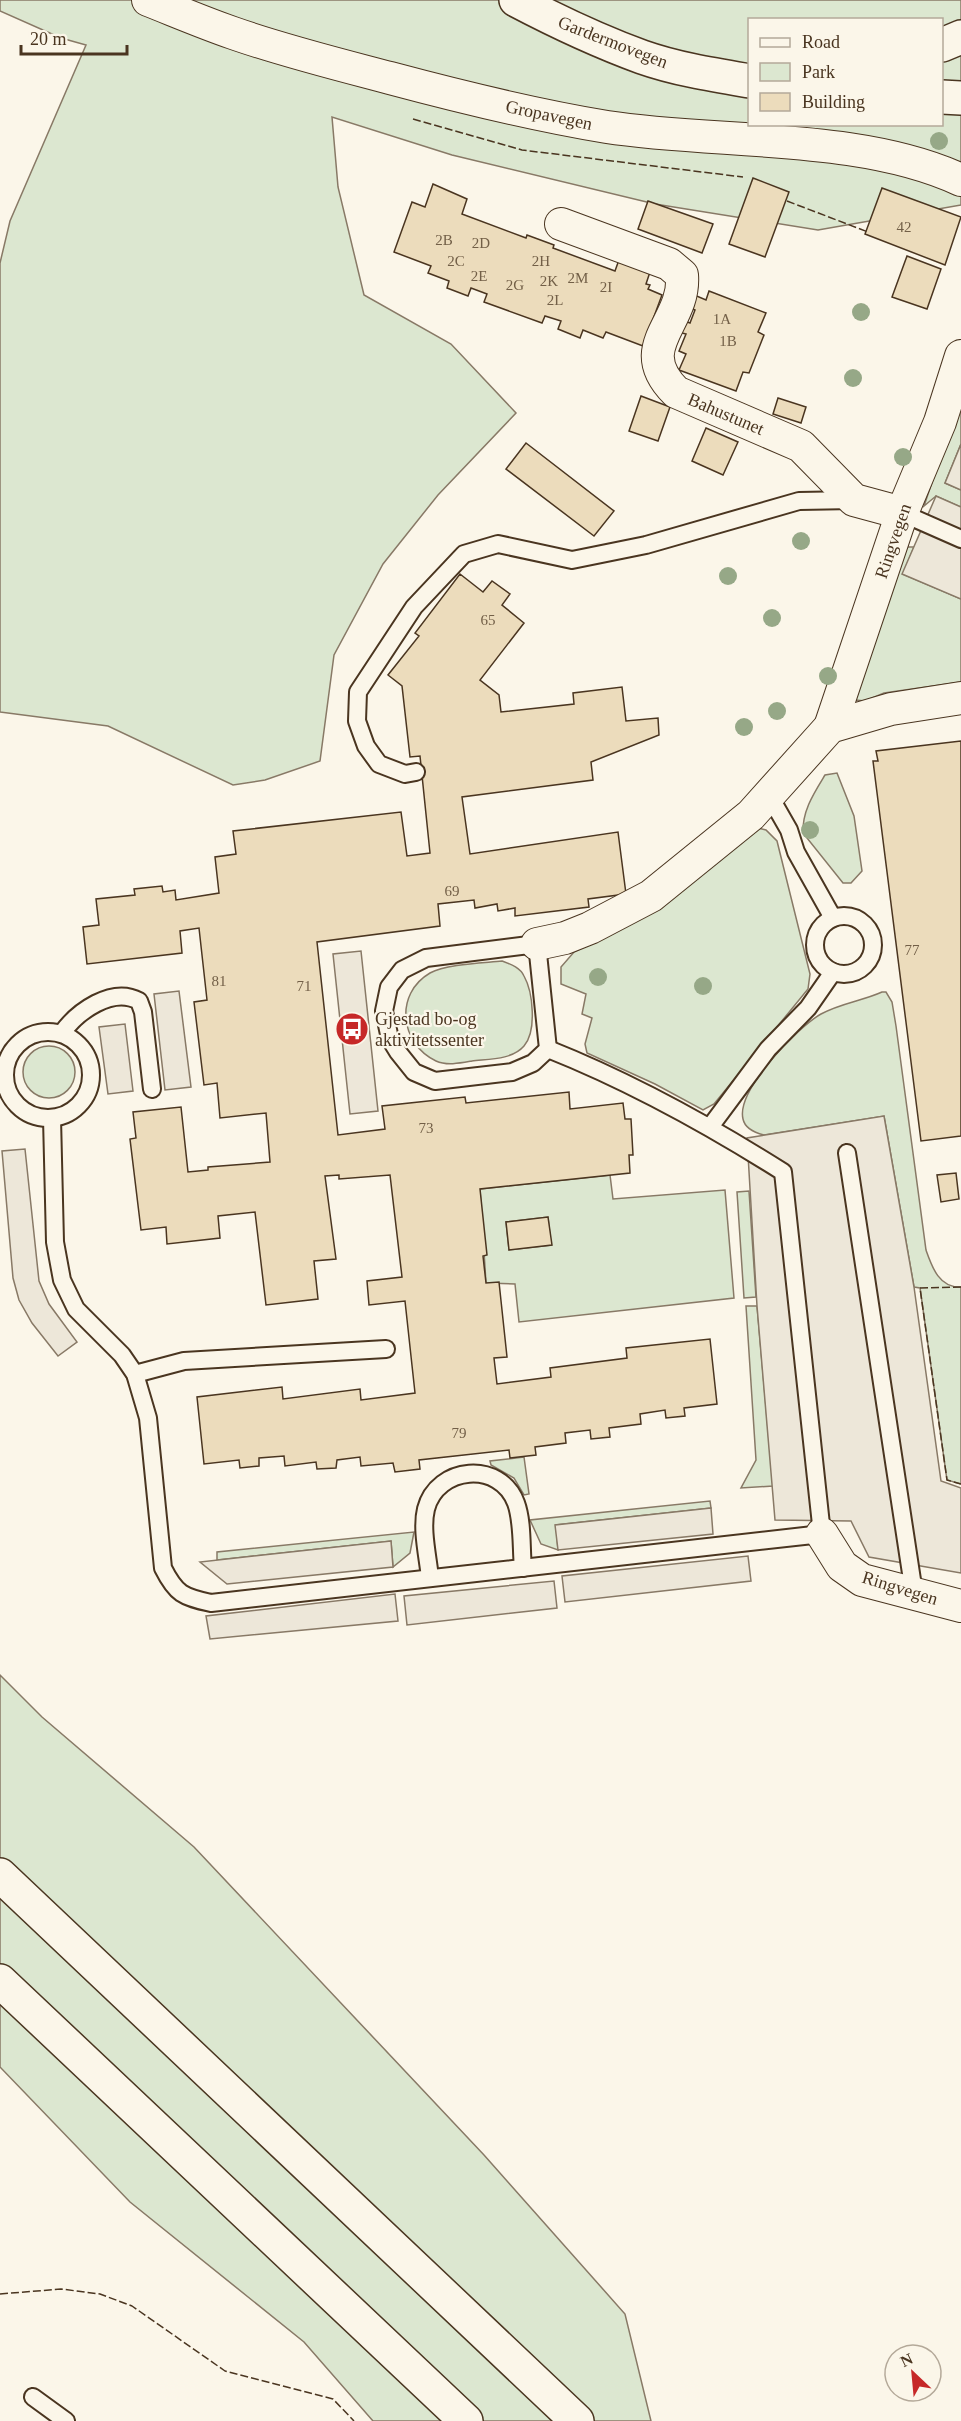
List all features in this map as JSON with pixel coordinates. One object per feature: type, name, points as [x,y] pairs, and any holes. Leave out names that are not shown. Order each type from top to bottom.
[{"type":"main road","name":"Gardermovegen","points":[[516,0],[554,20],[643,57],[707,74],[748,81]]},
{"type":"main road","points":[[943,45],[961,37]]},
{"type":"main road","points":[[943,97],[961,98]]},
{"type":"main road","points":[[0,1875],[577,2421]]},
{"type":"main road","points":[[0,1981],[466,2421]]},
{"type":"street","name":"Gropavegen","points":[[148,0],[231,33],[292,52],[455,95],[615,128],[833,148],[889,158],[961,180]]},
{"type":"street","name":"Bahustunet","points":[[561,224],[669,264],[682,275],[683,291],[662,338],[657,364],[662,378],[676,392],[801,446],[855,500],[902,513]]},
{"type":"street","name":"Ringvegen","points":[[537,944],[565,938],[590,928],[651,896],[751,815],[830,727],[902,513],[940,422],[961,356]]},
{"type":"street","points":[[830,727],[891,709],[961,698]]},
{"type":"street","name":"Ringvegen","points":[[822,1534],[843,1566],[862,1580],[961,1606]]},
{"type":"lane","points":[[416,771],[405,774],[379,764],[366,746],[357,721],[358,692],[414,607],[464,554],[498,544],[572,560],[646,545],[799,501],[855,500]]},
{"type":"lane","points":[[902,513],[961,539]]},
{"type":"lane","points":[[769,795],[789,830],[796,852],[833,918]]},
{"type":"lane","points":[[845,916],[856,918],[866,926],[873,947],[870,958],[854,972],[833,972],[823,966],[814,945],[817,934],[824,924],[833,918],[845,916]]},
{"type":"lane","points":[[537,944],[548,1049],[533,1064],[512,1072],[435,1081],[414,1072],[390,1039],[384,1011],[388,987],[402,970],[426,958],[537,944]]},
{"type":"lane","points":[[710,1127],[768,1049],[808,1008],[833,972]]},
{"type":"lane","points":[[62,1033],[84,1008],[105,1000],[131,997],[139,1001],[143,1012],[152,1089]]},
{"type":"lane","points":[[46,1031],[62,1033],[75,1041],[85,1053],[91,1067],[91,1080],[87,1093],[67,1114],[52,1118],[37,1117],[23,1110],[12,1099],[5,1085],[2,1068],[18,1043],[31,1034],[46,1031]]},
{"type":"lane","points":[[52,1118],[55,1242],[62,1280],[76,1308],[122,1355],[135,1374],[148,1418],[163,1568],[173,1588],[188,1598],[211,1603],[822,1534],[783,1172],[710,1127],[603,1070],[548,1049]]},
{"type":"lane","points":[[848,1153],[914,1593]]},
{"type":"lane","points":[[135,1374],[184,1361],[386,1349]]},
{"type":"lane","points":[[430,1578],[425,1527],[428,1504],[440,1485],[452,1477],[466,1473],[482,1473],[496,1479],[508,1490],[516,1503],[523,1568]]},
{"type":"lane","points":[[33,2397],[66,2421]]},
{"type":"green space","points":[[0,0],[961,0],[961,205],[818,230],[655,204],[452,155],[332,117],[338,187],[364,295],[451,344],[516,413],[438,495],[383,564],[334,655],[320,761],[265,780],[233,785],[108,726],[0,712],[0,263],[10,221],[86,45],[61,38],[0,11]]},
{"type":"green space","points":[[961,397],[961,444],[945,483],[961,490],[961,507],[936,496],[924,506]]},
{"type":"green space","points":[[907,547],[914,547],[903,574],[961,599],[961,682],[884,693],[865,701],[846,699]]},
{"type":"green space","points":[[837,773],[854,816],[862,871],[851,883],[843,883],[803,833],[804,817],[817,789],[825,775]]},
{"type":"green space","points":[[758,828],[766,830],[777,841],[810,974],[808,989],[714,1104],[703,1110],[655,1084],[587,1053],[585,1044],[592,1018],[582,1014],[586,994],[561,984],[561,967],[574,952],[592,943]]},
{"type":"green space","points":[[502,961],[520,970],[530,992],[531,1031],[524,1046],[519,1051],[506,1056],[454,1064],[440,1063],[424,1053],[415,1043],[406,1019],[411,993],[418,982],[430,973],[445,968]]},
{"type":"green space","points":[[886,992],[892,1002],[926,1250],[934,1269],[942,1280],[947,1284],[961,1287],[961,1484],[947,1480],[920,1288],[914,1287],[884,1116],[764,1135],[748,1128],[743,1119],[743,1107],[759,1076],[784,1045],[798,1032],[829,1010]]},
{"type":"green space","points":[[44,1046],[54,1046],[68,1053],[75,1072],[68,1091],[54,1098],[44,1098],[34,1094],[27,1087],[23,1077],[23,1067],[27,1057],[34,1050]]},
{"type":"green space","points":[[610,1175],[613,1199],[725,1190],[734,1298],[519,1322],[515,1284],[486,1283],[480,1189]],"holes":[[[548,1217],[551,1245],[509,1250],[506,1222]]]},
{"type":"green space","points":[[749,1191],[756,1297],[744,1298],[737,1192]]},
{"type":"green space","points":[[746,1306],[757,1306],[773,1486],[741,1488],[756,1460]]},
{"type":"green space","points":[[524,1457],[529,1494],[524,1495],[514,1478],[491,1465],[490,1461]]},
{"type":"green space","points":[[710,1501],[711,1508],[556,1525],[558,1550],[541,1544],[530,1520]]},
{"type":"green space","points":[[414,1532],[410,1553],[393,1567],[391,1541],[217,1560],[217,1552]]},
{"type":"green space","points":[[0,1675],[42,1717],[194,1847],[484,2155],[625,2314],[651,2421],[373,2421],[304,2342],[130,2202],[0,2067]]},
{"type":"shaded area","points":[[961,444],[961,490],[945,483]]},
{"type":"shaded area","points":[[936,496],[961,507],[961,599],[902,574]]},
{"type":"shaded area","points":[[361,951],[378,1111],[350,1114],[333,954]]},
{"type":"shaded area","points":[[179,991],[191,1087],[165,1090],[154,994]]},
{"type":"shaded area","points":[[125,1024],[133,1091],[108,1094],[99,1027]]},
{"type":"shaded area","points":[[884,1116],[914,1287],[941,1481],[961,1488],[961,1573],[869,1557],[851,1521],[775,1520],[757,1306],[747,1138]]},
{"type":"shaded area","points":[[25,1149],[39,1281],[49,1304],[77,1342],[58,1356],[32,1323],[19,1300],[13,1278],[2,1151]]},
{"type":"shaded area","points":[[711,1508],[713,1534],[558,1550],[555,1525]]},
{"type":"shaded area","points":[[391,1541],[393,1567],[227,1584],[200,1562]]},
{"type":"shaded area","points":[[748,1556],[751,1581],[565,1602],[562,1576]]},
{"type":"shaded area","points":[[554,1581],[557,1608],[407,1625],[404,1596]]},
{"type":"shaded area","points":[[395,1594],[398,1621],[210,1639],[206,1616]]},
{"type":"building","points":[[753,178],[789,192],[765,257],[729,244]]},
{"type":"building","points":[[433,184],[467,199],[462,214],[526,238],[527,235],[554,245],[553,248],[615,271],[620,257],[651,269],[646,284],[650,285],[648,289],[662,295],[643,346],[606,332],[603,338],[583,330],[580,338],[558,329],[561,321],[545,316],[542,323],[484,302],[487,294],[471,288],[468,296],[447,288],[449,281],[428,273],[431,266],[394,252],[412,202],[425,207]]},
{"type":"building","points":[[882,188],[961,217],[945,265],[865,234]]},
{"type":"building","points":[[648,201],[713,224],[702,253],[638,229]]},
{"type":"building","points":[[907,256],[941,269],[927,309],[892,297]]},
{"type":"building","points":[[709,291],[766,313],[758,332],[764,335],[749,373],[743,372],[736,391],[679,370],[686,354],[679,351],[686,334],[678,332],[682,320],[690,323],[695,310],[687,307],[692,294],[706,300]]},
{"type":"building","points":[[641,396],[670,407],[658,441],[629,431]]},
{"type":"building","points":[[778,398],[806,407],[801,423],[773,414]]},
{"type":"building","points":[[706,428],[738,442],[723,475],[692,461]]},
{"type":"building","points":[[526,443],[614,511],[594,536],[506,469]]},
{"type":"building","points":[[460,574],[483,592],[492,581],[510,594],[502,605],[524,623],[480,680],[499,695],[501,712],[574,704],[573,693],[622,687],[626,721],[658,718],[659,735],[591,762],[593,780],[462,797],[470,854],[618,832],[626,894],[588,899],[589,907],[515,916],[515,908],[498,911],[497,904],[475,908],[474,900],[438,904],[440,926],[317,942],[338,1135],[385,1129],[382,1106],[465,1097],[466,1103],[569,1092],[570,1109],[623,1103],[625,1119],[631,1119],[633,1155],[629,1155],[630,1173],[480,1189],[487,1255],[483,1256],[486,1283],[499,1282],[507,1357],[494,1358],[497,1384],[551,1377],[550,1368],[627,1358],[626,1348],[710,1339],[717,1404],[684,1408],[685,1416],[666,1418],[665,1410],[640,1414],[641,1424],[609,1428],[610,1437],[591,1439],[590,1430],[565,1433],[566,1443],[535,1447],[536,1455],[510,1458],[509,1450],[419,1460],[420,1469],[395,1472],[393,1463],[361,1466],[360,1457],[337,1460],[336,1468],[317,1469],[316,1462],[285,1466],[284,1456],[259,1458],[259,1466],[240,1468],[239,1460],[204,1464],[197,1397],[282,1387],[283,1399],[360,1389],[361,1400],[415,1393],[405,1301],[369,1305],[367,1281],[402,1277],[390,1175],[339,1179],[339,1175],[325,1176],[336,1259],[314,1261],[318,1299],[266,1305],[255,1212],[218,1216],[220,1238],[167,1244],[166,1227],[141,1230],[130,1139],[136,1138],[133,1112],[181,1107],[188,1172],[208,1170],[208,1167],[270,1162],[266,1113],[220,1118],[217,1083],[204,1085],[194,1002],[207,1000],[199,928],[180,931],[182,953],[87,964],[83,927],[99,925],[96,899],[135,895],[134,889],[162,886],[163,892],[175,890],[176,900],[219,893],[215,857],[236,854],[233,831],[401,812],[407,856],[430,853],[420,756],[410,757],[402,686],[388,675],[419,636],[415,633]]},
{"type":"building","points":[[961,741],[961,1136],[921,1141],[873,761],[878,761],[876,751]]},
{"type":"building","points":[[956,1173],[959,1199],[941,1202],[937,1175]]},
{"type":"building","points":[[548,1217],[552,1245],[509,1250],[506,1222]]},
{"type":"fence","points":[[413,119],[522,150],[743,177]]},
{"type":"fence","points":[[787,201],[868,232]]},
{"type":"fence","points":[[961,1287],[920,1288],[947,1480],[961,1484]]},
{"type":"fence","points":[[0,2294],[61,2289],[100,2294],[132,2306],[225,2371],[333,2399],[354,2421]]},
{"type":"place","name":"Gjestad bo-og aktivitetssenter","points":[[352,1029]]}]
